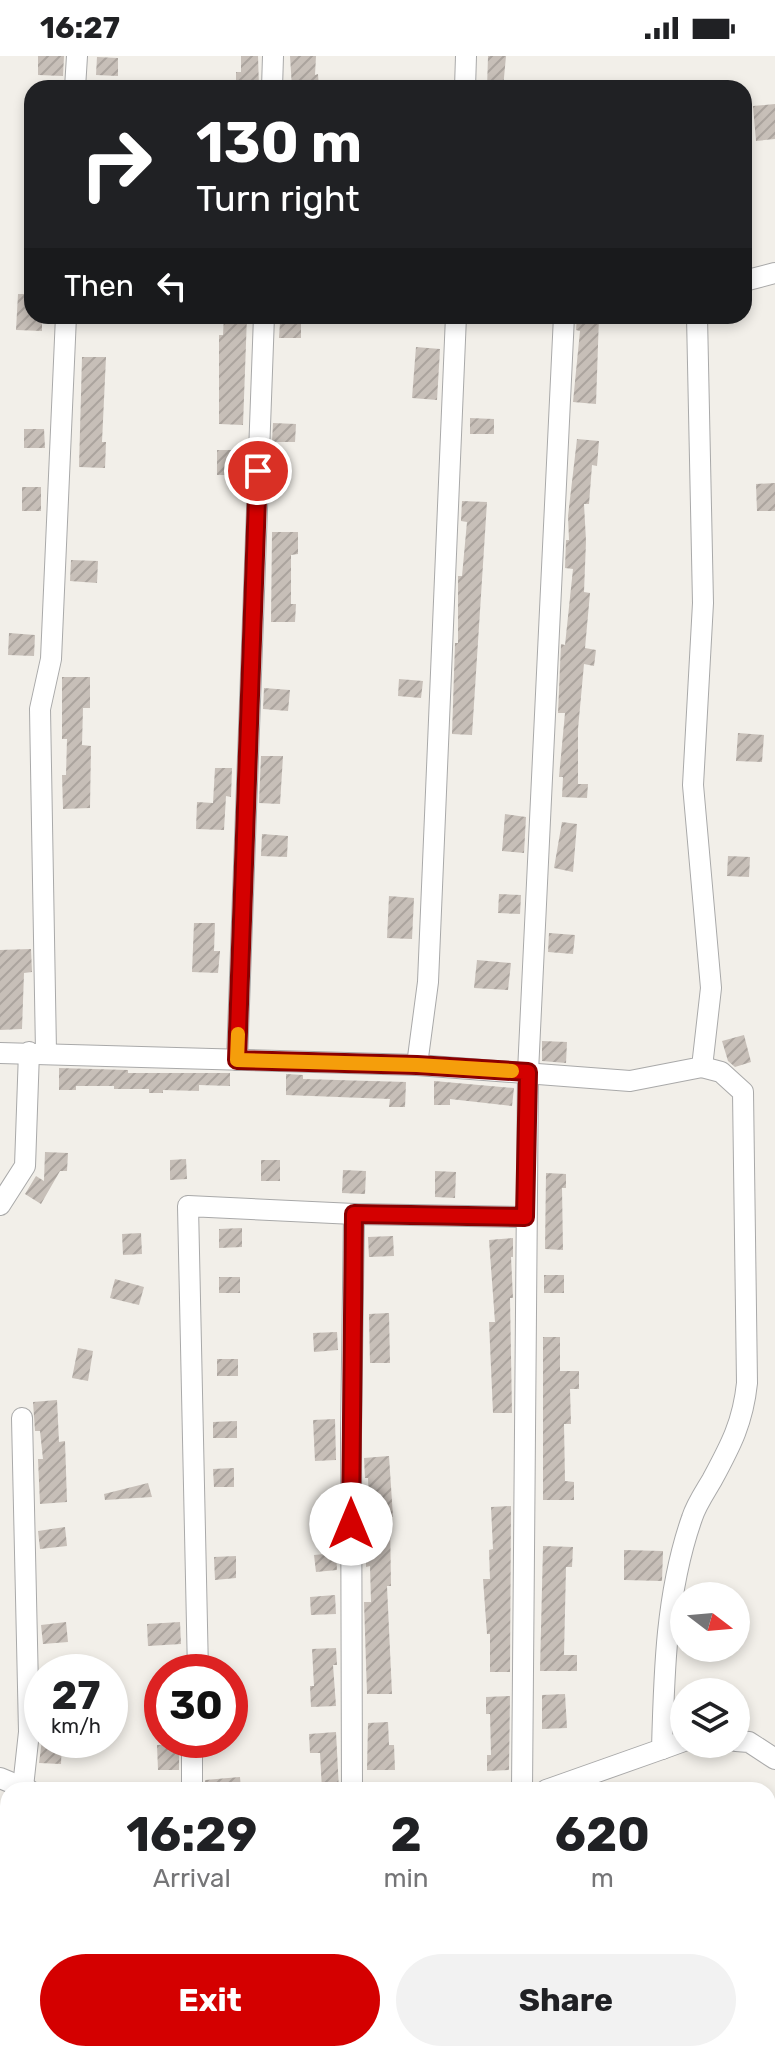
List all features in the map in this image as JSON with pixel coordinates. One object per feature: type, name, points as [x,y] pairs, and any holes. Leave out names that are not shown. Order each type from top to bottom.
[{"type":"street","points":[[76,80],[77,56]]},
{"type":"street","points":[[272,80],[273,56]]},
{"type":"street","points":[[465,80],[466,56]]},
{"type":"street","points":[[752,279],[775,273]]},
{"type":"street","points":[[0,1205],[25,1166],[37,1052],[40,709],[51,659],[66,324]]},
{"type":"street","points":[[237,1060],[264,324]]},
{"type":"street","points":[[417,1065],[428,982],[456,324]]},
{"type":"street","points":[[522,1782],[528,1072],[564,324]]},
{"type":"street","points":[[697,324],[703,603],[693,785],[711,988],[702,1067]]},
{"type":"street","points":[[0,1053],[417,1065],[630,1081],[702,1067],[721,1072],[743,1092],[747,1383],[744,1413],[730,1448],[692,1516],[673,1594],[664,1666],[662,1749]]},
{"type":"street","points":[[198,1654],[188,1206],[354,1214],[525,1217]]},
{"type":"street","points":[[352,1782],[354,1214]]},
{"type":"street","points":[[22,1418],[29,1718],[26,1782]]},
{"type":"street","points":[[750,1743],[775,1759]]},
{"type":"street","points":[[569,1782],[670,1746]]},
{"type":"street","points":[[192,1758],[192,1782]]},
{"type":"building","points":[[38,56],[64,56],[63,76],[38,75]]},
{"type":"building","points":[[241,56],[258,56],[259,80],[236,80],[236,72],[241,72]]},
{"type":"building","points":[[290,56],[316,56],[315,75],[318,74],[318,80],[292,80]]},
{"type":"building","points":[[488,56],[506,56],[504,80],[487,80]]},
{"type":"building","points":[[97,57],[118,58],[118,76],[96,75]]},
{"type":"building","points":[[775,104],[775,139],[756,141],[753,106]]},
{"type":"building","points":[[18,294],[24,294],[24,324],[42,324],[42,331],[16,330]]},
{"type":"building","points":[[224,324],[247,324],[243,425],[219,424],[219,335],[223,335]]},
{"type":"building","points":[[280,324],[301,324],[301,338],[279,338]]},
{"type":"building","points":[[576,324],[599,324],[596,404],[573,402],[580,331],[576,330]]},
{"type":"building","points":[[416,347],[440,349],[437,400],[412,398]]},
{"type":"building","points":[[82,357],[106,357],[102,442],[106,442],[105,468],[79,467]]},
{"type":"building","points":[[470,418],[494,419],[494,434],[470,434]]},
{"type":"building","points":[[273,423],[296,424],[295,442],[272,442]]},
{"type":"building","points":[[24,429],[44,429],[45,448],[24,448]]},
{"type":"building","points":[[577,439],[599,441],[597,466],[592,465],[589,504],[584,504],[584,592],[590,593],[585,648],[596,650],[594,666],[584,664],[578,729],[578,784],[588,784],[587,798],[562,797],[563,777],[559,777],[565,713],[558,713],[561,644],[565,645],[573,569],[565,568],[566,540],[569,540],[568,516]]},
{"type":"building","points":[[217,450],[243,450],[243,475],[217,475]]},
{"type":"building","points":[[775,483],[775,511],[757,511],[756,484]]},
{"type":"building","points":[[22,487],[41,487],[41,511],[22,511]]},
{"type":"building","points":[[462,501],[487,502],[472,735],[452,734],[455,643],[458,643],[458,576],[462,576],[467,522],[461,521]]},
{"type":"building","points":[[272,532],[298,532],[298,554],[291,555],[291,604],[296,604],[295,622],[271,622]]},
{"type":"building","points":[[71,560],[98,561],[97,583],[70,581]]},
{"type":"building","points":[[9,633],[35,635],[34,656],[8,655]]},
{"type":"building","points":[[62,677],[90,677],[90,708],[83,708],[82,745],[91,746],[90,808],[63,809],[62,775],[66,775],[67,739],[62,739]]},
{"type":"building","points":[[399,679],[423,681],[421,698],[398,696]]},
{"type":"building","points":[[264,688],[290,690],[288,711],[263,709]]},
{"type":"building","points":[[738,733],[764,735],[762,762],[736,761]]},
{"type":"building","points":[[261,756],[283,756],[280,804],[259,803]]},
{"type":"building","points":[[215,768],[232,768],[231,797],[226,796],[224,830],[196,829],[197,802],[213,803]]},
{"type":"building","points":[[505,814],[526,817],[524,853],[502,851]]},
{"type":"building","points":[[562,822],[577,824],[573,872],[554,868]]},
{"type":"building","points":[[262,834],[288,836],[287,857],[261,856]]},
{"type":"building","points":[[728,856],[750,857],[749,877],[727,876]]},
{"type":"building","points":[[499,894],[521,895],[520,914],[498,913]]},
{"type":"building","points":[[389,896],[414,898],[412,939],[387,938]]},
{"type":"building","points":[[194,923],[215,923],[214,951],[220,951],[218,973],[192,972]]},
{"type":"building","points":[[549,933],[575,935],[573,954],[548,952]]},
{"type":"building","points":[[31,949],[32,972],[24,973],[22,1029],[0,1030],[0,950]]},
{"type":"building","points":[[477,960],[511,963],[508,990],[474,988]]},
{"type":"building","points":[[744,1035],[751,1062],[735,1067],[728,1061],[722,1041]]},
{"type":"building","points":[[542,1041],[567,1042],[566,1063],[542,1061]]},
{"type":"building","points":[[59,1068],[128,1070],[128,1073],[230,1073],[230,1086],[199,1085],[199,1091],[163,1090],[163,1093],[149,1093],[149,1089],[114,1089],[114,1086],[76,1086],[76,1090],[59,1090]]},
{"type":"building","points":[[286,1074],[303,1075],[303,1079],[406,1082],[405,1107],[389,1107],[390,1099],[286,1095]]},
{"type":"building","points":[[434,1081],[514,1088],[512,1106],[450,1099],[450,1105],[434,1105]]},
{"type":"building","points":[[45,1152],[68,1153],[67,1171],[60,1171],[41,1204],[25,1194],[36,1176],[44,1181]]},
{"type":"building","points":[[186,1159],[187,1179],[170,1180],[170,1160]]},
{"type":"building","points":[[261,1160],[280,1160],[280,1181],[261,1181]]},
{"type":"building","points":[[343,1170],[366,1171],[365,1194],[342,1193]]},
{"type":"building","points":[[435,1171],[456,1172],[455,1198],[435,1197]]},
{"type":"building","points":[[546,1173],[566,1174],[566,1188],[562,1188],[563,1250],[545,1249]]},
{"type":"building","points":[[242,1228],[242,1247],[219,1248],[219,1229]]},
{"type":"building","points":[[141,1233],[142,1254],[123,1255],[122,1234]]},
{"type":"building","points":[[393,1236],[394,1256],[369,1257],[368,1237]]},
{"type":"building","points":[[513,1238],[513,1298],[510,1298],[512,1413],[493,1413],[489,1322],[495,1322],[489,1240]]},
{"type":"building","points":[[544,1275],[564,1275],[564,1293],[544,1293]]},
{"type":"building","points":[[219,1277],[240,1277],[240,1293],[219,1293]]},
{"type":"building","points":[[115,1279],[144,1287],[139,1305],[110,1298]]},
{"type":"building","points":[[389,1313],[390,1363],[370,1363],[369,1314]]},
{"type":"building","points":[[337,1332],[338,1350],[314,1352],[313,1333]]},
{"type":"building","points":[[543,1337],[560,1337],[560,1371],[579,1371],[579,1389],[570,1389],[571,1424],[564,1424],[565,1481],[574,1482],[574,1500],[543,1500]]},
{"type":"building","points":[[78,1348],[93,1351],[88,1381],[72,1378]]},
{"type":"building","points":[[217,1359],[238,1359],[238,1376],[217,1376]]},
{"type":"building","points":[[57,1400],[59,1442],[65,1441],[67,1502],[40,1504],[38,1459],[43,1459],[40,1431],[35,1431],[33,1402]]},
{"type":"building","points":[[335,1419],[336,1460],[315,1461],[313,1420]]},
{"type":"building","points":[[237,1421],[237,1438],[213,1438],[213,1422]]},
{"type":"building","points":[[389,1456],[393,1517],[390,1517],[391,1586],[387,1586],[392,1694],[367,1694],[364,1602],[371,1602],[370,1566],[366,1567],[366,1554],[370,1554],[370,1532],[364,1458]]},
{"type":"building","points":[[234,1468],[234,1487],[214,1487],[213,1469]]},
{"type":"building","points":[[148,1483],[152,1497],[105,1500],[104,1494]]},
{"type":"building","points":[[511,1506],[510,1672],[490,1672],[490,1634],[487,1634],[483,1579],[490,1579],[489,1550],[493,1549],[491,1507]]},
{"type":"building","points":[[337,1509],[338,1524],[316,1525],[315,1510]]},
{"type":"building","points":[[65,1527],[67,1546],[40,1549],[38,1531]]},
{"type":"building","points":[[543,1546],[573,1547],[572,1567],[566,1567],[564,1655],[577,1655],[577,1671],[540,1671]]},
{"type":"building","points":[[624,1550],[663,1551],[662,1581],[624,1580]]},
{"type":"building","points":[[336,1553],[337,1570],[316,1572],[314,1555]]},
{"type":"building","points":[[236,1556],[236,1578],[215,1580],[214,1557]]},
{"type":"building","points":[[335,1595],[336,1614],[311,1615],[310,1597]]},
{"type":"building","points":[[66,1622],[68,1642],[43,1644],[41,1625]]},
{"type":"building","points":[[180,1622],[181,1644],[148,1646],[147,1624]]},
{"type":"building","points":[[336,1648],[337,1665],[333,1665],[336,1706],[311,1707],[310,1686],[314,1686],[312,1649]]},
{"type":"building","points":[[565,1694],[567,1728],[542,1729],[542,1695]]},
{"type":"building","points":[[510,1696],[509,1770],[487,1771],[487,1755],[491,1755],[490,1714],[486,1714],[486,1697]]},
{"type":"building","points":[[388,1722],[389,1745],[394,1745],[395,1770],[367,1770],[368,1723]]},
{"type":"building","points":[[336,1732],[339,1782],[322,1782],[320,1753],[310,1753],[309,1734]]},
{"type":"building","points":[[40,1758],[61,1758],[61,1764],[39,1763]]},
{"type":"building","points":[[158,1758],[179,1758],[179,1770],[158,1770]]},
{"type":"building","points":[[240,1777],[240,1782],[205,1782]]},
{"type":"slow traffic","points":[[238,1034],[237,1060],[512,1071]]},
{"type":"route","points":[[258,471],[237,1060],[417,1065],[528,1072],[525,1217],[354,1214],[351,1524]]}]
